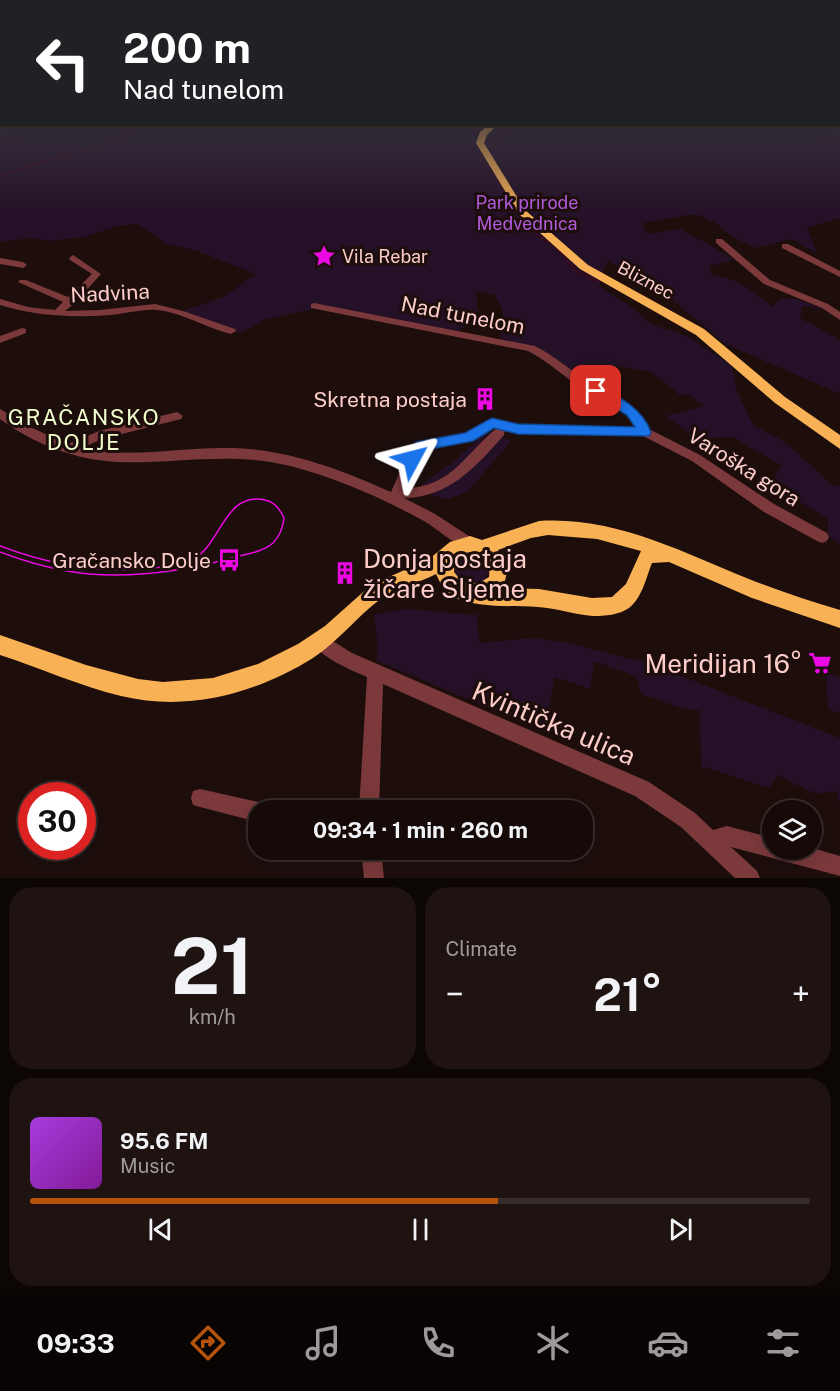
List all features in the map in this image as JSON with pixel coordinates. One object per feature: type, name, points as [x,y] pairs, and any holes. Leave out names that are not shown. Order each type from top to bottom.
[{"type":"main road","name":"Bliznec","points":[[482,137],[480,143],[522,212],[584,267],[700,332],[780,400],[840,443]]},
{"type":"main road","points":[[2,648],[121,685],[175,693],[199,690],[251,678],[292,658],[320,641],[373,594],[428,570],[461,545],[476,545],[517,533],[547,528],[570,529],[630,539],[775,599],[840,619]]},
{"type":"main road","points":[[410,579],[433,579],[450,584],[461,591],[509,598],[546,599],[592,608],[613,606],[622,602],[633,589],[641,563],[642,552],[630,539]]},
{"type":"main road","points":[[475,593],[490,588],[499,573],[496,559],[476,545]]},
{"type":"main road","points":[[641,563],[645,558],[654,554],[673,556]]},
{"type":"main road","points":[[447,555],[443,567],[450,584]]},
{"type":"street","points":[[719,241],[767,282],[825,306],[840,316]]},
{"type":"street","points":[[785,246],[840,274]]},
{"type":"street","name":"Nadvina","points":[[58,313],[97,274],[74,258]]},
{"type":"street","points":[[0,261],[23,265]]},
{"type":"street","name":"Nadvina","points":[[23,282],[70,302]]},
{"type":"street","name":"Nadvina","points":[[0,303],[29,312],[58,313],[107,313],[160,308],[231,332]]},
{"type":"street","name":"Nad tunelom","points":[[314,306],[531,348],[548,357],[585,385],[626,408],[640,423],[644,432]]},
{"type":"street","points":[[1,338],[22,331]]},
{"type":"street","points":[[0,413],[32,434],[90,454],[117,458],[208,451],[266,456],[395,496],[476,545]]},
{"type":"street","points":[[70,448],[99,435],[177,416]]},
{"type":"street","points":[[395,496],[405,481],[415,452],[421,445],[468,437],[492,423],[518,429],[644,432]]},
{"type":"street","points":[[395,496],[414,494],[446,484],[468,467],[500,432]]},
{"type":"street","name":"Varoška gora","points":[[644,432],[677,447],[769,508],[822,537]]},
{"type":"street","points":[[438,524],[451,543],[447,555]]},
{"type":"street","name":"Kvintička ulica","points":[[320,641],[346,659],[552,751],[625,780],[661,800],[710,840],[750,878]]},
{"type":"street","points":[[369,800],[375,672]]},
{"type":"street","points":[[200,798],[248,810]]},
{"type":"street","points":[[710,840],[727,836],[762,845]]},
{"type":"street","points":[[372,860],[374,878]]},
{"type":"street","points":[[818,860],[840,866]]},
{"type":"green space","name":"Park prirode Medvednica","points":[[0,137],[840,137],[840,218],[807,228],[817,253],[791,239],[755,248],[731,236],[716,223],[695,214],[643,223],[647,234],[681,229],[734,259],[709,267],[711,275],[738,282],[772,307],[780,298],[797,299],[822,309],[802,306],[800,318],[840,340],[840,394],[724,343],[659,286],[607,261],[599,286],[630,306],[651,324],[689,337],[732,366],[737,391],[753,425],[785,442],[833,486],[840,486],[840,544],[828,536],[828,519],[771,484],[781,465],[732,437],[698,439],[665,416],[704,406],[688,394],[681,396],[651,372],[619,366],[571,374],[538,351],[501,339],[503,311],[495,295],[476,290],[478,315],[458,331],[315,304],[309,310],[266,319],[241,333],[213,327],[177,313],[223,297],[256,274],[197,251],[164,243],[136,224],[117,226],[85,237],[48,241],[30,238],[0,242]]},
{"type":"green space","points":[[487,430],[511,441],[468,491],[447,500],[432,495],[421,485],[456,460]]},
{"type":"green space","points":[[474,551],[489,561],[489,570],[483,582],[473,585],[453,575],[453,568],[456,557],[462,553]]},
{"type":"green space","points":[[407,609],[477,615],[479,643],[532,638],[564,642],[650,664],[840,738],[840,806],[837,791],[816,794],[777,775],[769,788],[701,766],[700,711],[681,708],[641,694],[636,676],[594,661],[590,689],[555,677],[544,731],[377,661],[374,615]]},
{"type":"green space","points":[[826,673],[840,678],[840,713],[828,709]]},
{"type":"waterway","points":[[0,175],[105,144],[120,137]]},
{"type":"waterway","name":"Bliznec","points":[[493,140],[498,137]]},
{"type":"waterway","name":"Bliznec","points":[[487,153],[479,158],[500,183]]},
{"type":"waterway","name":"Bliznec","points":[[499,181],[522,219],[535,233],[558,250],[576,271],[598,282]]},
{"type":"tram line","points":[[0,546],[56,563],[94,569],[132,570],[178,565],[192,560],[202,553],[232,511],[251,499],[272,502],[284,518],[278,537],[266,548],[221,561],[165,572],[127,575],[77,573],[44,566],[0,552]]},
{"type":"place","name":"Vila Rebar","points":[[324,256]]},
{"type":"place","name":"Skretna postaja","points":[[485,399]]},
{"type":"place","name":"Gračansko Dolje","points":[[229,560]]},
{"type":"place","name":"Donja postaja žičare Sljeme","points":[[345,573]]},
{"type":"place","name":"Meridijan 16°","points":[[820,663]]},
{"type":"district","name":"GRAČANSKO DOLJE","points":[[84,430]]},
{"type":"route","points":[[412,459],[421,445],[468,437],[492,423],[507,428],[567,432],[644,432],[631,412],[596,391]]}]
